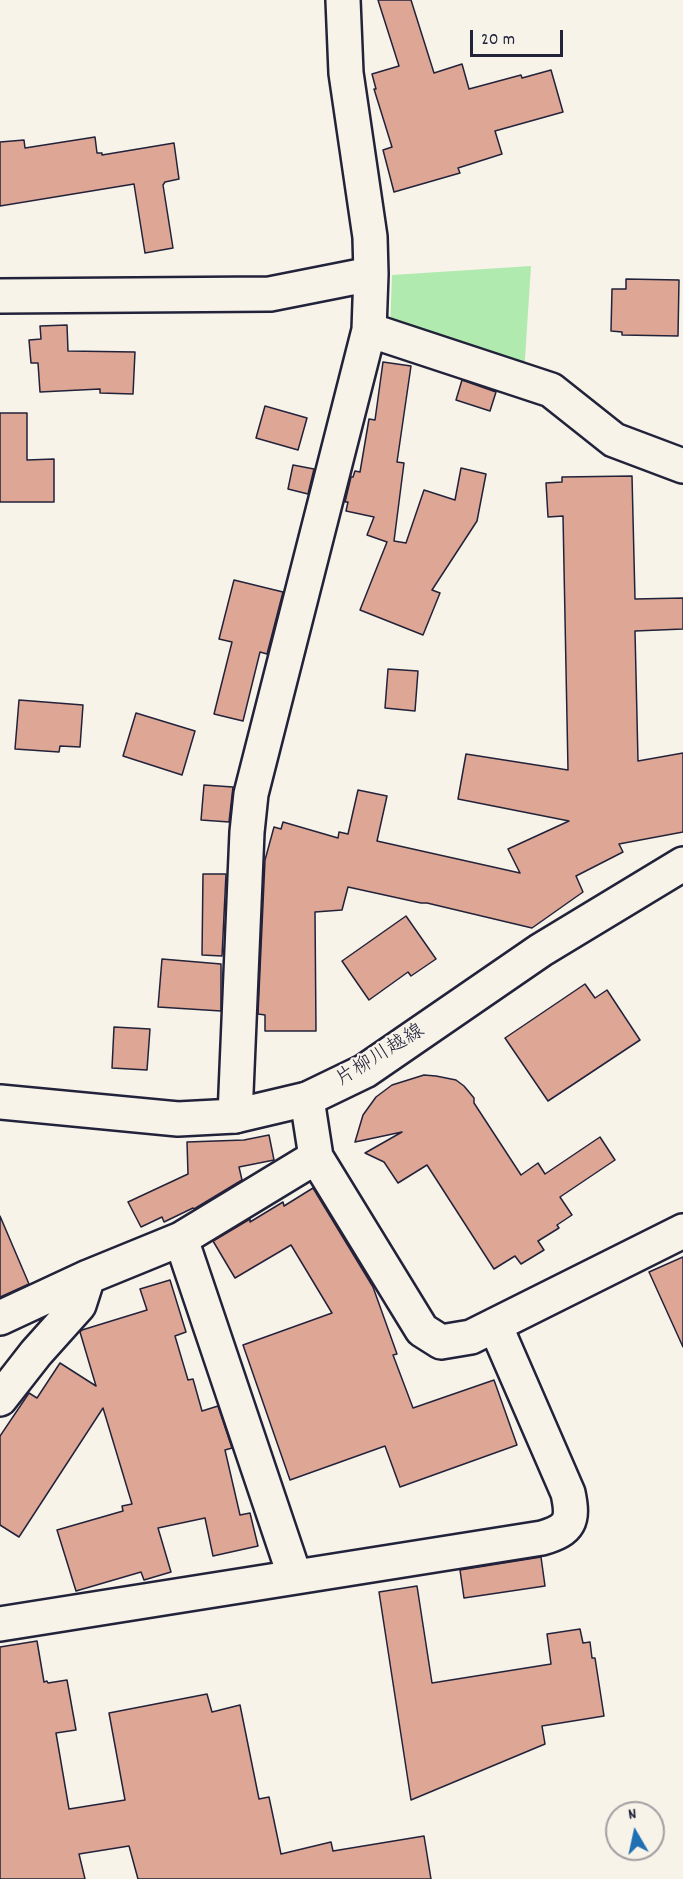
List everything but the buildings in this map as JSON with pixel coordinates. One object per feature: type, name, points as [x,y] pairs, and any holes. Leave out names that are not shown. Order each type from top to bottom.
[{"type":"street","points":[[235,1116],[247,832],[251,794],[369,330],[370,237],[346,73],[343,0]]},
{"type":"street","points":[[0,296],[270,294],[371,274]]},
{"type":"street","points":[[369,330],[551,390],[614,440],[683,466]]},
{"type":"street","name":"片柳川越線","points":[[0,1102],[178,1119],[235,1116],[307,1099],[365,1071],[541,950],[683,864]]},
{"type":"street","points":[[307,1099],[316,1156],[422,1330],[441,1342],[471,1337],[683,1231]]},
{"type":"street","points":[[0,1318],[88,1276],[181,1239],[316,1156]]},
{"type":"street","points":[[181,1239],[294,1577]]},
{"type":"street","points":[[0,1399],[79,1305],[88,1276]]},
{"type":"street","points":[[0,1624],[558,1534],[568,1525],[572,1510],[568,1492],[495,1325]]},
{"type":"green space","points":[[531,266],[524,374],[390,331],[392,275]]}]
